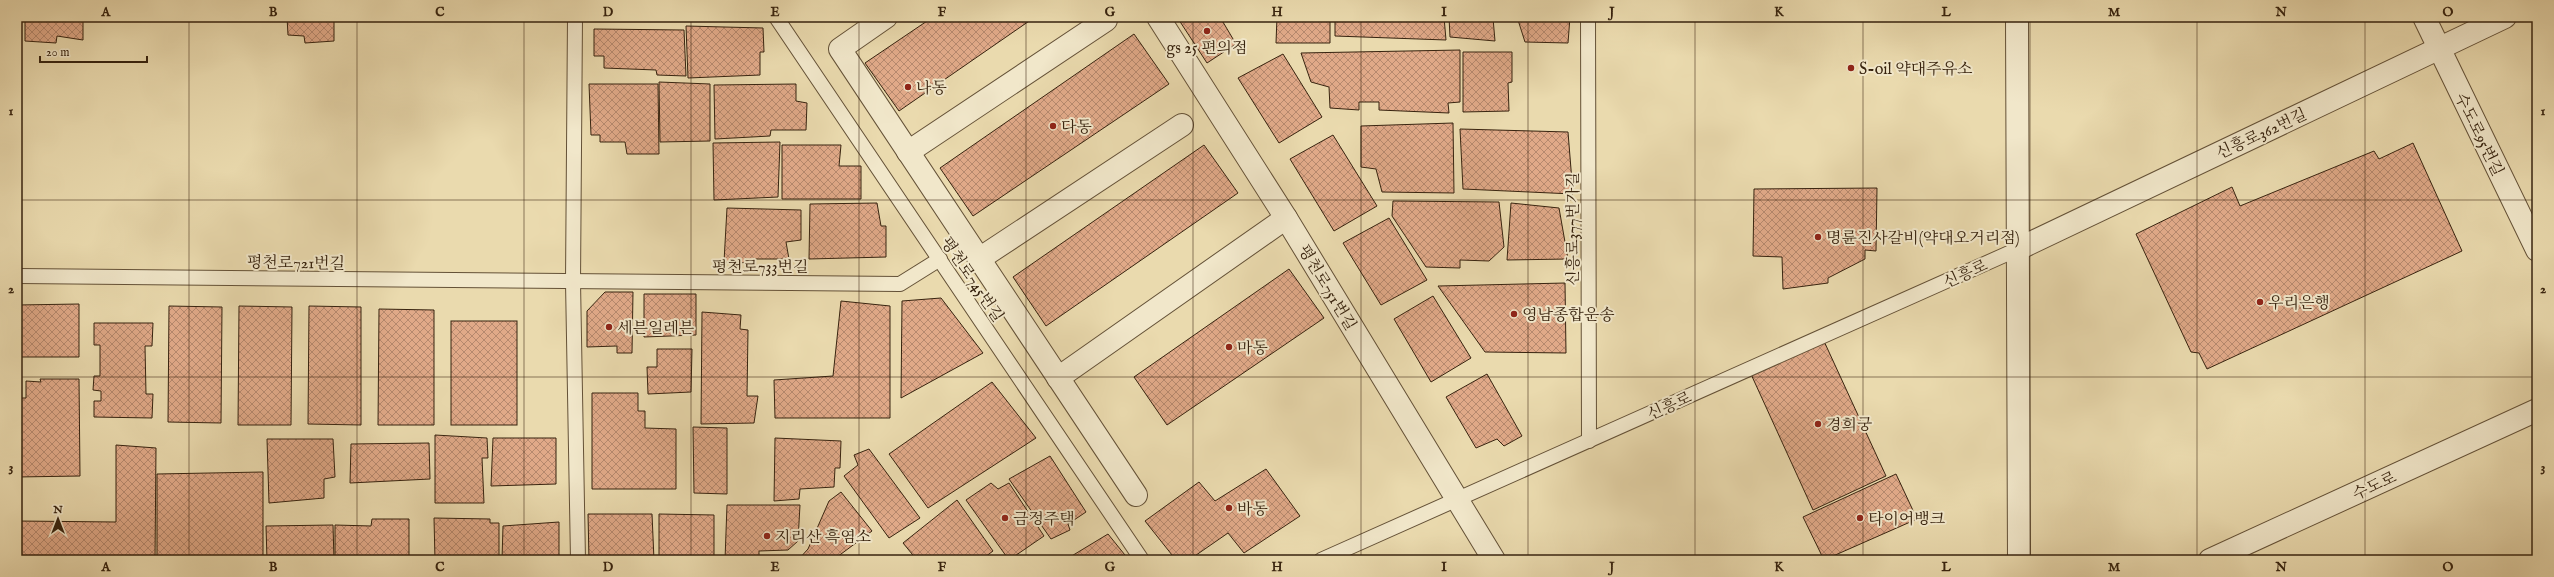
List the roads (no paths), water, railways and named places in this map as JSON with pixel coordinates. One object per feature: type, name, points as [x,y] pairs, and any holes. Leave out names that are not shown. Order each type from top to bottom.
[{"type":"street","points":[[886,17],[840,49],[1136,495]]},
{"type":"street","name":"평천로751번길","points":[[1158,17],[1286,218],[1494,560]]},
{"type":"street","points":[[2017,17],[2019,560]]},
{"type":"street","name":"수도로95번길","points":[[2424,17],[2438,49],[2537,250]]},
{"type":"street","name":"신흥로362번길","points":[[2018,249],[2505,17]]},
{"type":"street","points":[[908,152],[1106,20]]},
{"type":"street","points":[[979,259],[1182,125]]},
{"type":"street","points":[[1058,378],[1286,218]]},
{"type":"street","name":"수도로","points":[[2210,560],[2537,410]]},
{"type":"lane","points":[[575,17],[573,282],[578,560]]},
{"type":"lane","name":"평천로745번길","points":[[776,17],[1142,560]]},
{"type":"lane","name":"신흥로377번가길","points":[[1588,17],[1589,441]]},
{"type":"lane","name":"신흥로","points":[[1321,560],[2018,249]]},
{"type":"lane","name":"평천로733번길","points":[[573,282],[900,284],[940,259]]},
{"type":"lane","name":"평천로721번길","points":[[19,276],[573,282]]},
{"type":"place","name":"gs 25 편의점","points":[[1207,31]]},
{"type":"place","name":"S-oil 약대주유소","points":[[1851,68]]},
{"type":"place","name":"나동","points":[[908,87]]},
{"type":"place","name":"다동","points":[[1053,126]]},
{"type":"place","name":"명륜진사갈비(약대오거리점)","points":[[1818,237]]},
{"type":"place","name":"우리은행","points":[[2260,302]]},
{"type":"place","name":"영남종합운송","points":[[1514,314]]},
{"type":"place","name":"세븐일레븐","points":[[609,327]]},
{"type":"place","name":"마동","points":[[1229,347]]},
{"type":"place","name":"경희궁","points":[[1818,424]]},
{"type":"place","name":"바동","points":[[1229,508]]},
{"type":"place","name":"금정주택","points":[[1005,518]]},
{"type":"place","name":"타이어뱅크","points":[[1860,518]]},
{"type":"place","name":"지리산 흑염소","points":[[767,536]]}]
